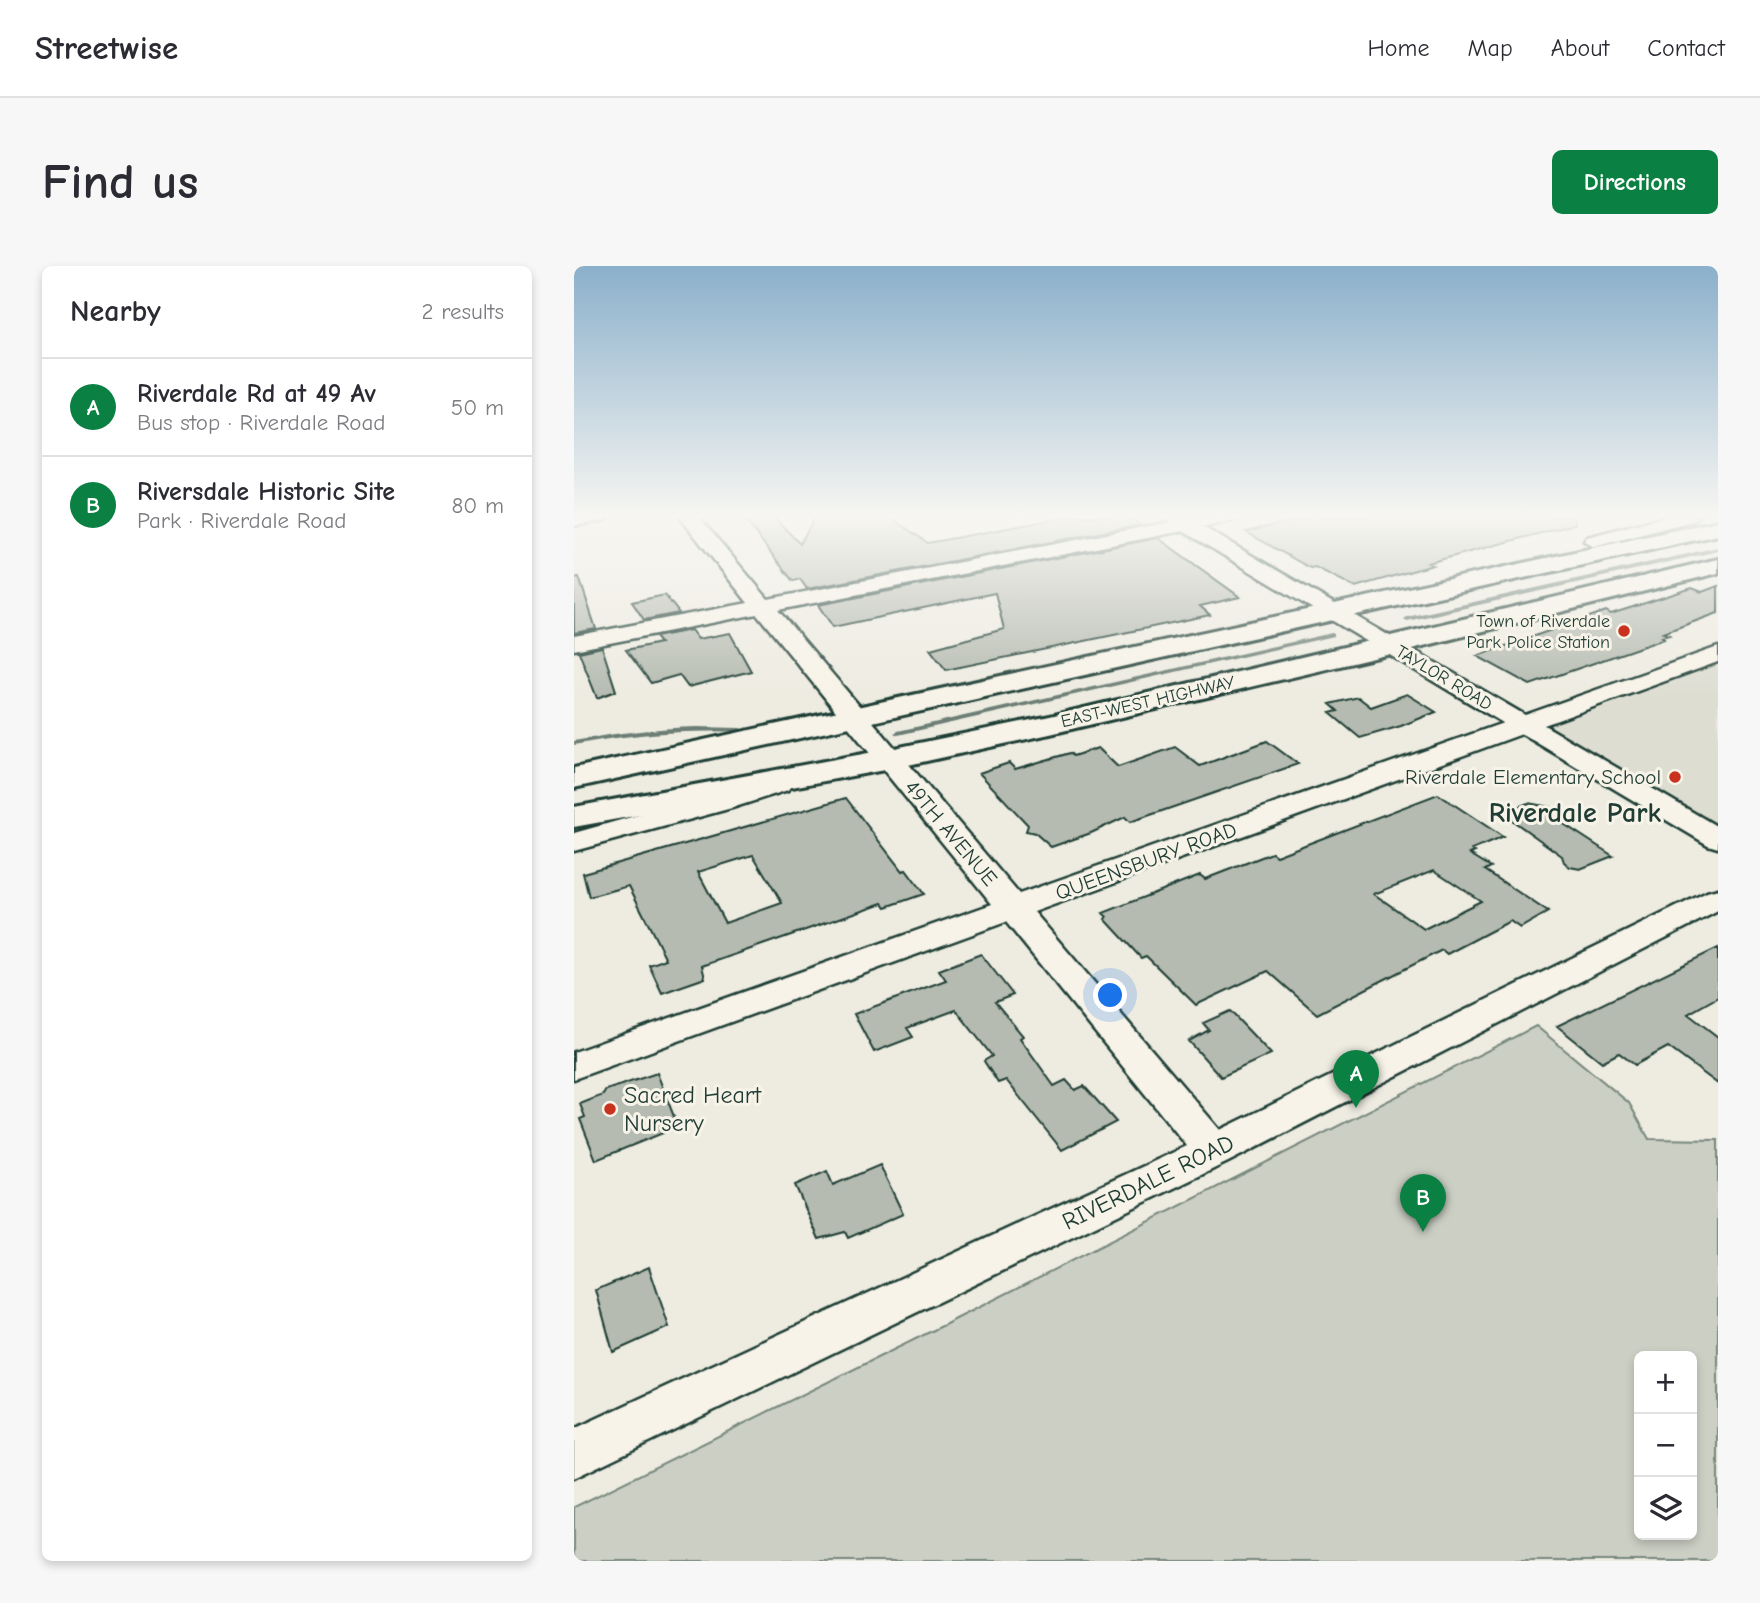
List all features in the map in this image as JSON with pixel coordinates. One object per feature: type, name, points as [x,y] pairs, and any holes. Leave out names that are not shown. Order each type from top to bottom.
[{"type":"main road","points":[[574,778],[1500,576]]},
{"type":"main road","name":"EAST-WEST HIGHWAY","points":[[574,817],[890,759],[1391,646],[1675,576]]},
{"type":"main road","points":[[574,799],[670,773],[812,740],[846,727],[855,716]]},
{"type":"street","name":"49TH AVENUE","points":[[738,576],[1213,1151]]},
{"type":"street","points":[[574,643],[909,576]]},
{"type":"street","name":"TAYLOR ROAD","points":[[1273,576],[1718,839]]},
{"type":"street","name":"QUEENSBURY ROAD","points":[[574,1066],[1718,654]]},
{"type":"street","points":[[574,842],[722,802],[805,775]]},
{"type":"street","name":"RIVERDALE ROAD","points":[[574,1454],[1213,1151],[1718,899]]},
{"type":"shaded area","name":"Riverdale Elementary School","points":[[1718,663],[1718,828],[1546,727]]},
{"type":"shaded area","points":[[1536,1026],[1629,1103],[1649,1139],[1718,1140],[1718,1561],[574,1561],[574,1507],[944,1325]]},
{"type":"building","points":[[789,576],[872,576],[807,589],[800,579],[793,581]]},
{"type":"building","points":[[963,576],[1211,576],[1240,597],[1200,606],[1210,615],[946,670],[930,649],[1004,629],[995,593],[833,627],[818,605]]},
{"type":"building","points":[[1334,576],[1392,576],[1355,587]]},
{"type":"building","points":[[579,577],[596,629],[574,633],[574,578]]},
{"type":"building","points":[[1718,586],[1718,613],[1663,633],[1669,635],[1662,637],[1664,639],[1530,685],[1477,656],[1606,611],[1611,614],[1692,588],[1702,592]]},
{"type":"building","points":[[665,595],[679,613],[644,620],[632,602]]},
{"type":"building","points":[[691,630],[698,639],[730,633],[751,671],[688,687],[679,675],[651,683],[626,650],[660,643],[655,637]]},
{"type":"building","points":[[602,647],[616,691],[597,698],[579,652]]},
{"type":"building","points":[[1407,694],[1436,712],[1360,738],[1330,713],[1338,711],[1330,704],[1358,697],[1371,707]]},
{"type":"building","points":[[1267,741],[1298,764],[1130,822],[1125,817],[1051,847],[1035,833],[1026,831],[1028,825],[979,773],[1009,763],[1015,769],[1098,748],[1118,767],[1175,747],[1200,766]]},
{"type":"building","points":[[1438,794],[1503,837],[1472,850],[1475,852],[1470,854],[1491,867],[1485,870],[1548,912],[1520,928],[1510,921],[1447,954],[1442,950],[1317,1014],[1268,971],[1196,1005],[1146,956],[1141,958],[1105,919],[1107,917],[1103,913],[1200,875],[1205,879],[1272,853],[1276,856]],"holes":[[[1434,870],[1481,901],[1424,929],[1374,894]]]},
{"type":"building","points":[[846,798],[902,871],[906,870],[924,894],[886,907],[883,903],[702,966],[705,978],[662,993],[649,965],[666,959],[629,886],[589,897],[583,873]],"holes":[[[753,855],[782,903],[725,923],[698,872]]]},
{"type":"building","points":[[1528,803],[1550,807],[1550,815],[1613,856],[1580,869],[1570,867],[1562,856],[1502,813]]},
{"type":"building","points":[[1718,948],[1718,997],[1688,1014],[1718,1037],[1718,1084],[1668,1047],[1635,1065],[1619,1053],[1602,1062],[1557,1026]]},
{"type":"building","points":[[981,954],[1013,995],[995,1002],[1023,1036],[1020,1038],[1054,1086],[1066,1080],[1075,1090],[1084,1086],[1116,1122],[1062,1150],[1006,1080],[998,1083],[984,1061],[992,1056],[956,1010],[907,1028],[913,1037],[874,1052],[854,1014],[946,980],[939,970]]},
{"type":"building","points":[[1230,1011],[1271,1054],[1221,1077],[1189,1041],[1209,1030],[1203,1023]]},
{"type":"building","points":[[657,1073],[678,1127],[596,1160],[580,1119],[585,1117],[580,1104],[603,1095],[606,1090]]},
{"type":"building","points":[[880,1165],[903,1214],[848,1238],[845,1232],[819,1239],[795,1185],[827,1171],[833,1185]]},
{"type":"building","points":[[649,1267],[669,1327],[613,1352],[596,1290]]},
{"type":"waterway","points":[[1407,619],[1596,576]]},
{"type":"waterway","points":[[898,733],[1332,635]]},
{"type":"waterway","points":[[574,743],[656,731],[740,730]]},
{"type":"place","name":"Town of Riverdale Park Police Station","points":[[1624,631]]},
{"type":"place","name":"Riverdale Elementary School","points":[[1675,777]]},
{"type":"place","name":"Riverdale Rd at 49 Av","points":[[1356,1108]]},
{"type":"place","name":"Sacred Heart Nursery","points":[[610,1109]]},
{"type":"place","name":"Riversdale Historic Site","points":[[1423,1232]]},
{"type":"district","name":"Riverdale Park","points":[[1575,813]]}]
